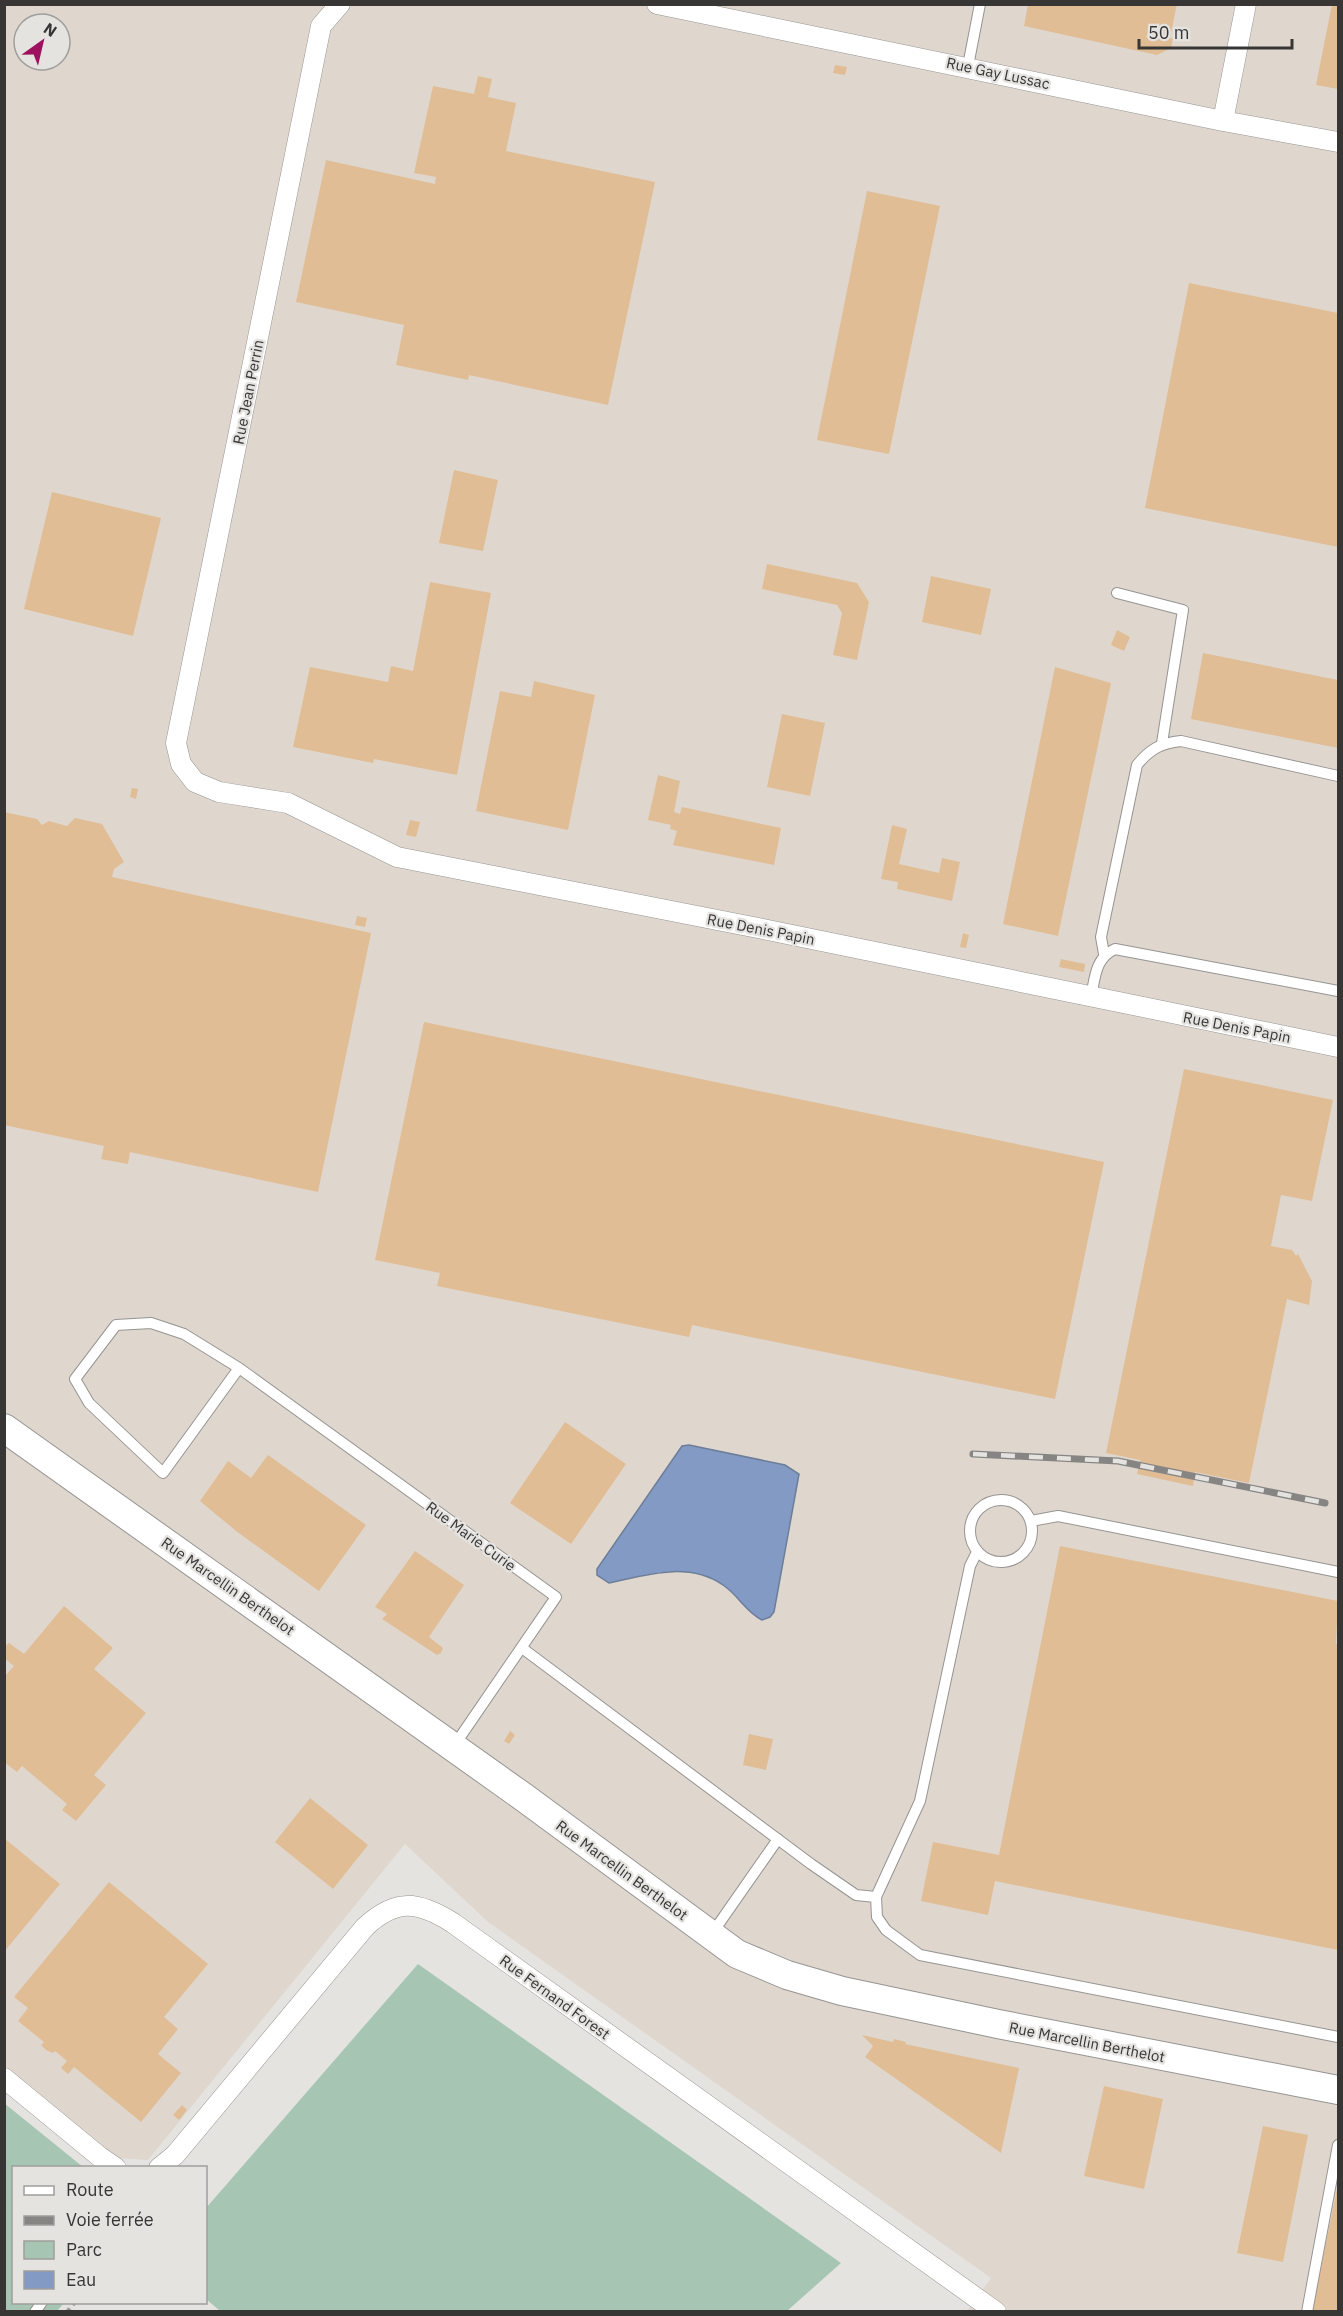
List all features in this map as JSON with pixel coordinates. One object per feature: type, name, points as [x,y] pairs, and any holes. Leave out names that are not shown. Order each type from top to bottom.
[{"type":"street","name":"Rue Jean Perrin","points":[[195,782],[181,764],[176,743],[321,26],[340,4]]},
{"type":"street","name":"Rue Gay Lussac","points":[[657,4],[968,66],[1223,121],[1338,142]]},
{"type":"street","points":[[1223,121],[1246,4]]},
{"type":"street","name":"Rue Denis Papin","points":[[195,782],[219,792],[288,803],[397,857],[763,929],[1338,1047]]},
{"type":"street","name":"Rue Marcellin Berthelot","points":[[4,1428],[453,1747],[711,1935],[747,1958],[787,1975],[842,1990],[998,2024],[1338,2090]]},
{"type":"street","name":"Rue Fernand Forest","points":[[161,2166],[175,2155],[365,1928],[392,1908],[414,1906],[436,1913],[453,1923],[996,2312]]},
{"type":"street","points":[[4,2078],[106,2164]]},
{"type":"lane","points":[[968,66],[980,4]]},
{"type":"lane","points":[[1118,593],[1183,610],[1162,743]]},
{"type":"lane","points":[[1091,997],[1104,954],[1101,937],[1137,765],[1147,753],[1162,743],[1181,741],[1338,776]]},
{"type":"lane","points":[[1104,954],[1114,949],[1338,991]]},
{"type":"lane","points":[[152,1323],[184,1334],[239,1368],[163,1473],[89,1403],[75,1379],[116,1325],[152,1323]]},
{"type":"lane","name":"Rue Marie Curie","points":[[239,1368],[556,1597],[453,1747]]},
{"type":"lane","points":[[999,1500],[1019,1506],[1031,1521],[1031,1541],[1020,1557],[1002,1563],[984,1558],[972,1544],[970,1526],[980,1508],[989,1503],[999,1500]]},
{"type":"lane","points":[[1031,1521],[1058,1516],[1338,1572]]},
{"type":"lane","points":[[977,1552],[970,1566],[920,1801],[876,1897],[877,1917],[886,1930],[920,1955],[1338,2037]]},
{"type":"lane","points":[[522,1648],[856,1895],[876,1897]]},
{"type":"lane","points":[[711,1935],[778,1839]]},
{"type":"lane","points":[[1307,2312],[1338,2145]]},
{"type":"shaded area","points":[[4,5],[1338,5],[1338,2311],[967,2311],[991,2278],[488,1922],[405,1844],[148,2160],[115,2158],[5,2066]]},
{"type":"green space","points":[[418,1964],[841,2263],[787,2311],[220,2311],[207,2300],[207,2207]]},
{"type":"green space","points":[[4,2103],[82,2166],[12,2166],[12,2304],[63,2304],[57,2311],[5,2311]]},
{"type":"water","points":[[689,1445],[785,1465],[799,1474],[774,1612],[770,1617],[762,1620],[751,1613],[723,1585],[696,1573],[667,1572],[609,1583],[597,1575],[597,1569],[682,1446]]},
{"type":"building","points":[[1028,4],[1177,4],[1170,38],[1173,39],[1171,48],[1157,55],[1024,26]]},
{"type":"building","points":[[1332,4],[1338,4],[1338,89],[1316,85]]},
{"type":"building","points":[[835,65],[847,67],[845,75],[833,73]]},
{"type":"building","points":[[478,76],[492,79],[488,97],[516,103],[506,151],[655,182],[608,405],[469,375],[468,380],[396,365],[404,325],[296,302],[326,160],[435,184],[436,177],[414,173],[433,86],[474,94]]},
{"type":"building","points":[[867,191],[940,206],[889,454],[817,440]]},
{"type":"building","points":[[1189,283],[1338,313],[1338,547],[1145,508]]},
{"type":"building","points":[[454,470],[498,480],[483,551],[439,543]]},
{"type":"building","points":[[52,492],[161,518],[133,636],[24,609]]},
{"type":"building","points":[[767,564],[857,583],[869,602],[857,660],[833,655],[842,613],[837,605],[762,589]]},
{"type":"building","points":[[931,576],[991,589],[981,635],[922,622]]},
{"type":"building","points":[[430,582],[491,593],[457,775],[374,759],[373,763],[293,747],[310,667],[388,682],[391,666],[413,671]]},
{"type":"building","points":[[1117,630],[1130,637],[1124,651],[1111,645]]},
{"type":"building","points":[[1203,653],[1338,680],[1338,748],[1191,719]]},
{"type":"building","points":[[1055,667],[1111,683],[1058,936],[1003,924]]},
{"type":"building","points":[[534,681],[595,695],[568,830],[476,811],[500,691],[531,697]]},
{"type":"building","points":[[782,714],[825,723],[810,796],[767,787]]},
{"type":"building","points":[[658,775],[680,781],[674,812],[680,814],[682,807],[781,828],[774,865],[673,845],[677,831],[670,829],[671,825],[648,820]]},
{"type":"building","points":[[132,788],[138,789],[136,799],[130,797]]},
{"type":"building","points":[[4,812],[37,819],[42,825],[49,821],[67,826],[75,818],[102,824],[124,862],[114,869],[112,877],[371,933],[318,1192],[130,1152],[128,1164],[101,1159],[104,1146],[4,1125]]},
{"type":"building","points":[[410,820],[420,822],[416,837],[406,835]]},
{"type":"building","points":[[892,825],[907,829],[899,864],[939,873],[942,858],[960,862],[952,901],[897,889],[898,882],[881,879]]},
{"type":"building","points":[[357,916],[367,918],[365,927],[355,925]]},
{"type":"building","points":[[963,933],[969,935],[966,948],[960,947]]},
{"type":"building","points":[[1061,959],[1085,964],[1084,972],[1059,967]]},
{"type":"building","points":[[424,1022],[1104,1162],[1055,1399],[692,1325],[689,1337],[437,1286],[440,1273],[375,1260]]},
{"type":"building","points":[[1184,1069],[1333,1100],[1312,1201],[1281,1195],[1271,1246],[1292,1250],[1296,1256],[1298,1254],[1312,1281],[1309,1305],[1287,1299],[1249,1483],[1195,1472],[1193,1486],[1137,1474],[1140,1460],[1106,1453]]},
{"type":"building","points":[[565,1422],[626,1464],[571,1544],[510,1503]]},
{"type":"building","points":[[268,1455],[366,1525],[319,1591],[236,1531],[200,1501],[228,1461],[251,1478]]},
{"type":"building","points":[[1060,1546],[1338,1601],[1336,1644],[1338,1644],[1338,1950],[995,1881],[988,1915],[921,1901],[933,1842],[999,1855]]},
{"type":"building","points":[[415,1551],[464,1585],[429,1637],[443,1648],[437,1655],[382,1619],[387,1614],[375,1607]]},
{"type":"building","points":[[64,1606],[113,1648],[94,1669],[146,1713],[94,1775],[106,1785],[76,1821],[62,1810],[67,1804],[22,1766],[17,1772],[4,1762],[4,1677],[14,1666],[4,1658],[4,1647],[9,1643],[24,1654]]},
{"type":"building","points":[[510,1731],[515,1735],[509,1744],[504,1741]]},
{"type":"building","points":[[749,1734],[773,1739],[766,1770],[743,1765]]},
{"type":"building","points":[[310,1798],[368,1845],[333,1889],[275,1842]]},
{"type":"building","points":[[4,1838],[60,1884],[4,1952]]},
{"type":"building","points":[[109,1882],[208,1964],[164,2017],[178,2029],[158,2054],[181,2073],[141,2122],[74,2067],[68,2074],[61,2068],[67,2061],[55,2051],[53,2053],[46,2050],[41,2045],[44,2042],[18,2021],[28,2008],[14,1997]]},
{"type":"building","points":[[862,2035],[893,2042],[894,2039],[906,2042],[905,2044],[1019,2068],[1001,2153],[865,2057],[873,2046]]},
{"type":"building","points":[[1104,2086],[1163,2099],[1144,2189],[1084,2176]]},
{"type":"building","points":[[182,2105],[187,2110],[179,2120],[173,2115]]},
{"type":"building","points":[[1263,2126],[1308,2135],[1283,2262],[1237,2253]]},
{"type":"building","points":[[1337,2189],[1338,2312],[1312,2312]]},
{"type":"railway","points":[[973,1454],[1118,1461],[1325,1503]]}]
